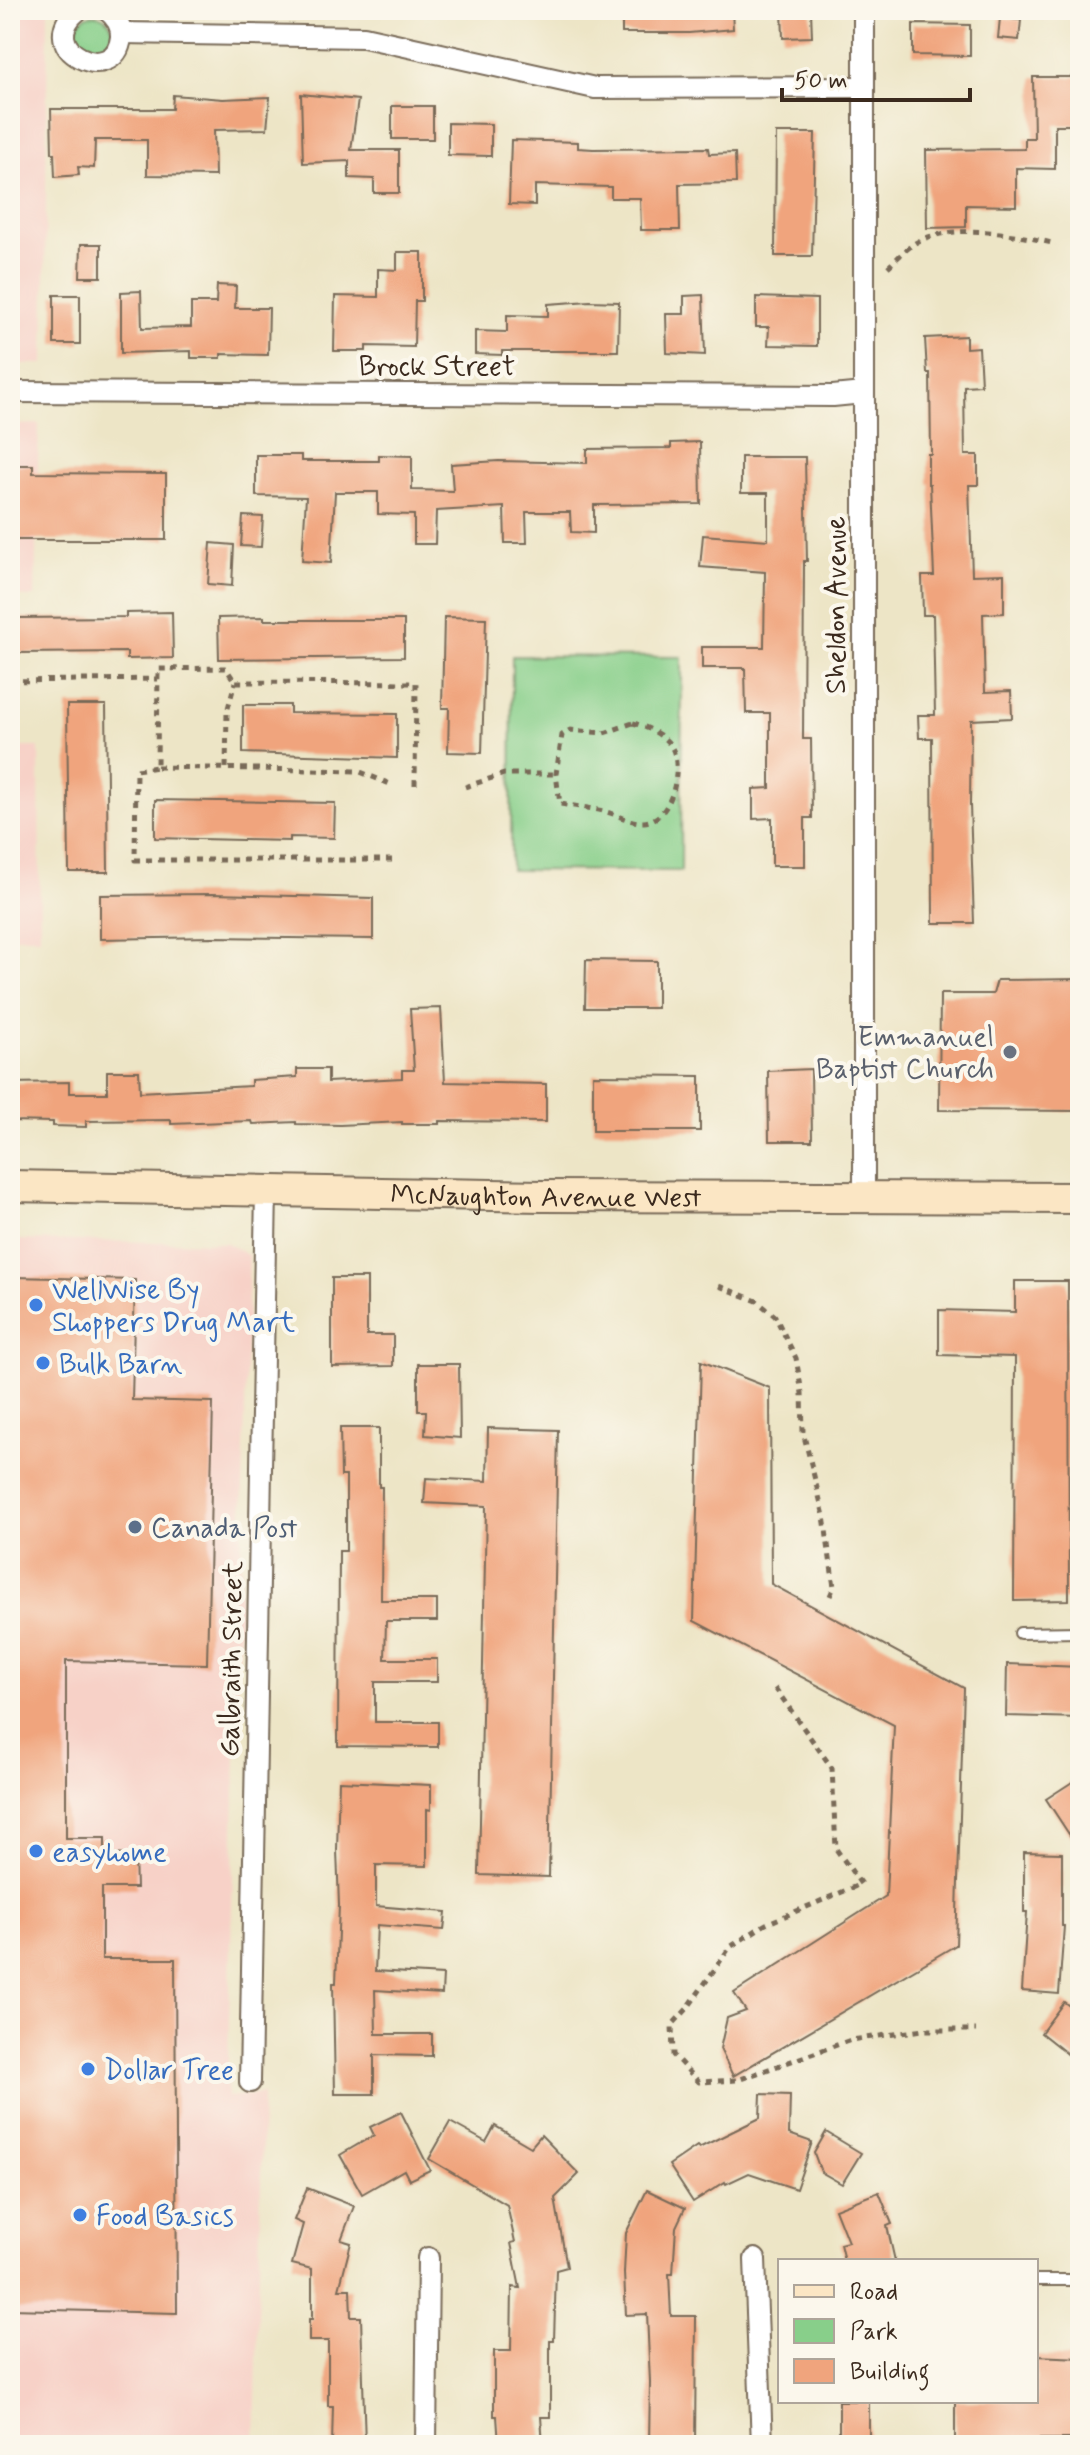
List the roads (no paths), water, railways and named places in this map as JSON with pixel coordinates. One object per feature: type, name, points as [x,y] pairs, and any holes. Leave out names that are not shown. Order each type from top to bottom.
[{"type":"main road","name":"McNaughton Avenue West","points":[[10,1186],[527,1196],[1080,1198]]},
{"type":"street","points":[[78,10],[66,24],[64,34],[70,51],[93,63],[102,61],[117,50],[121,33],[114,15],[107,10]]},
{"type":"street","name":"Sheldon Avenue","points":[[864,10],[864,1199]]},
{"type":"street","points":[[121,33],[364,37],[595,88],[864,87]]},
{"type":"street","name":"Brock Street","points":[[10,392],[818,396],[863,393]]},
{"type":"street","name":"Galbraith Street","points":[[250,2082],[266,1190]]},
{"type":"street","points":[[426,2445],[428,2258]]},
{"type":"street","points":[[755,2259],[762,2445]]},
{"type":"lane","points":[[1020,1633],[1080,1632]]},
{"type":"lane","points":[[1038,2280],[1080,2280]]},
{"type":"place","name":"Emmanuel Baptist Church","points":[[1010,1052]]},
{"type":"place","name":"WellWise By Shoppers Drug Mart","points":[[36,1305]]},
{"type":"place","name":"Bulk Barn","points":[[43,1363]]},
{"type":"place","name":"Canada Post","points":[[135,1527]]},
{"type":"place","name":"easyhome","points":[[36,1851]]},
{"type":"place","name":"Dollar Tree","points":[[88,2069]]},
{"type":"place","name":"Food Basics","points":[[80,2215]]}]
